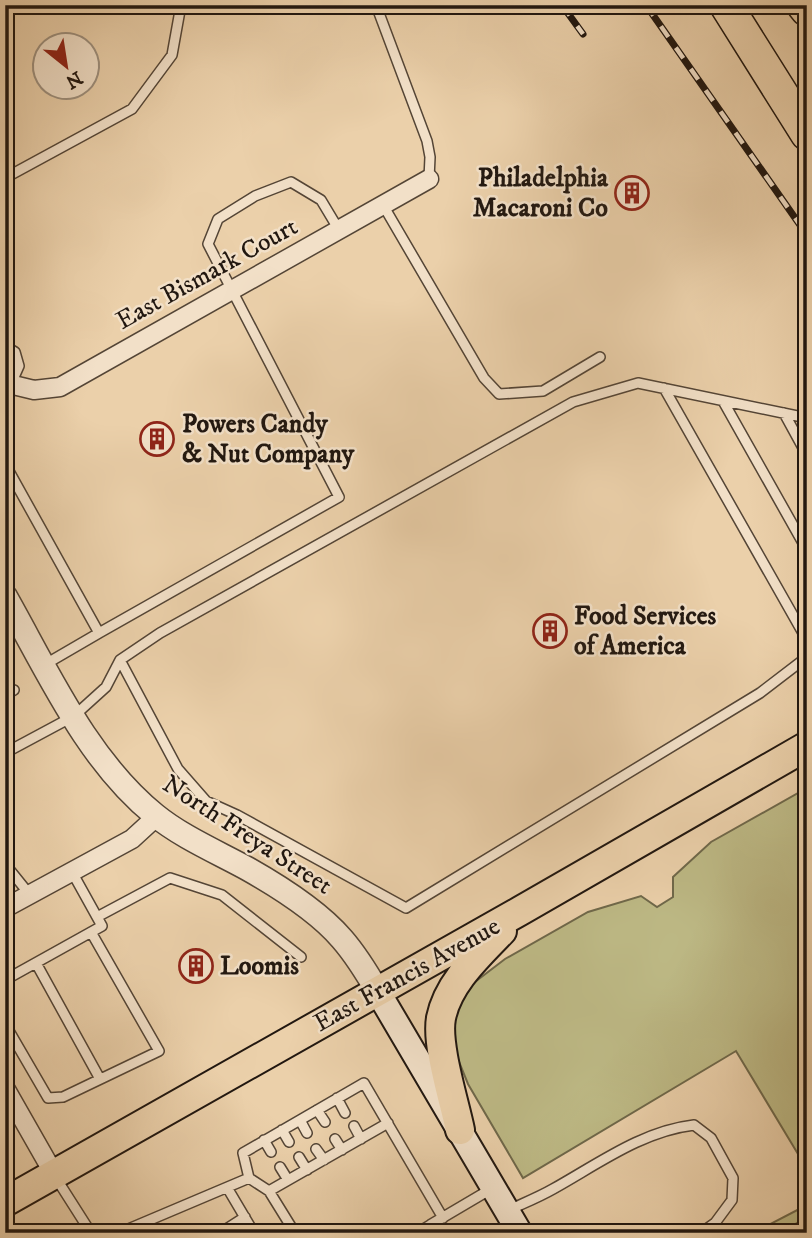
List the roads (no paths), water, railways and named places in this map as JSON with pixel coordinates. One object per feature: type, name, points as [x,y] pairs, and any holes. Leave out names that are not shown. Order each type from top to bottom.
[{"type":"highway","points":[[726,5],[807,134]]},
{"type":"highway","points":[[803,5],[807,10]]},
{"type":"main road","name":"East Francis Avenue","points":[[5,1202],[807,746]]},
{"type":"main road","points":[[460,1130],[440,1021],[450,994],[475,959],[520,911]]},
{"type":"main road","name":"North Freya Street","points":[[377,992],[520,1233]]},
{"type":"street","name":"East Bismark Court","points":[[8,383],[34,390],[60,387],[429,179]]},
{"type":"street","name":"North Freya Street","points":[[5,596],[13,628],[44,665],[102,762],[156,817],[251,870],[314,913],[341,937],[362,965],[377,992]]},
{"type":"street","points":[[5,908],[132,839],[156,817]]},
{"type":"street","points":[[5,1088],[54,1174]]},
{"type":"lane","points":[[5,178],[132,108],[172,55],[181,5]]},
{"type":"lane","points":[[376,5],[427,141],[430,157],[429,179]]},
{"type":"lane","points":[[44,665],[339,496],[208,244],[218,219],[255,196],[291,182],[321,200],[339,230]]},
{"type":"lane","points":[[383,205],[484,378],[499,394],[543,391],[600,357]]},
{"type":"lane","points":[[5,346],[15,352],[19,366],[8,383]]},
{"type":"lane","points":[[5,753],[74,716],[106,687],[120,660],[172,626],[573,402],[638,383],[807,418]]},
{"type":"lane","points":[[664,388],[807,640]]},
{"type":"lane","points":[[723,401],[807,550]]},
{"type":"lane","points":[[785,413],[807,455]]},
{"type":"lane","points":[[5,464],[99,633]]},
{"type":"lane","points":[[120,660],[178,769],[206,801],[237,815],[406,908],[761,692],[807,657]]},
{"type":"lane","points":[[5,864],[30,895]]},
{"type":"lane","points":[[5,980],[102,926],[72,872]]},
{"type":"lane","points":[[97,917],[170,878],[222,895],[301,957]]},
{"type":"lane","points":[[5,1024],[48,1098],[63,1097],[159,1051],[91,932]]},
{"type":"lane","points":[[36,963],[100,1079]]},
{"type":"lane","points":[[295,1233],[269,1191],[248,1178],[243,1153],[363,1083],[443,1218]]},
{"type":"lane","points":[[337,1098],[345,1113]]},
{"type":"lane","points":[[317,1110],[325,1122]]},
{"type":"lane","points":[[299,1120],[307,1133]]},
{"type":"lane","points":[[269,1191],[388,1123]]},
{"type":"lane","points":[[508,1211],[551,1191],[614,1153],[672,1127],[694,1125],[711,1138],[733,1178],[732,1200],[715,1223],[701,1233]]},
{"type":"lane","points":[[354,1126],[361,1139]]},
{"type":"lane","points":[[282,1130],[289,1142]]},
{"type":"lane","points":[[335,1139],[342,1150]]},
{"type":"lane","points":[[264,1140],[271,1153]]},
{"type":"lane","points":[[316,1149],[324,1160]]},
{"type":"lane","points":[[299,1157],[307,1170]]},
{"type":"lane","points":[[280,1167],[288,1180]]},
{"type":"lane","points":[[54,1174],[91,1233]]},
{"type":"lane","points":[[119,1233],[228,1189],[248,1178]]},
{"type":"lane","points":[[417,1233],[433,1229],[443,1218],[494,1187]]},
{"type":"lane","points":[[228,1189],[254,1233]]},
{"type":"lane","points":[[220,1233],[245,1217]]},
{"type":"railway","points":[[562,5],[583,34]]},
{"type":"railway","points":[[646,5],[807,235]]},
{"type":"place","name":"Philadelphia Macaroni Co","points":[[632,193]]},
{"type":"place","name":"Powers Candy & Nut Company","points":[[157,439]]},
{"type":"place","name":"Food Services of America","points":[[550,631]]},
{"type":"place","name":"Loomis","points":[[196,966]]}]
